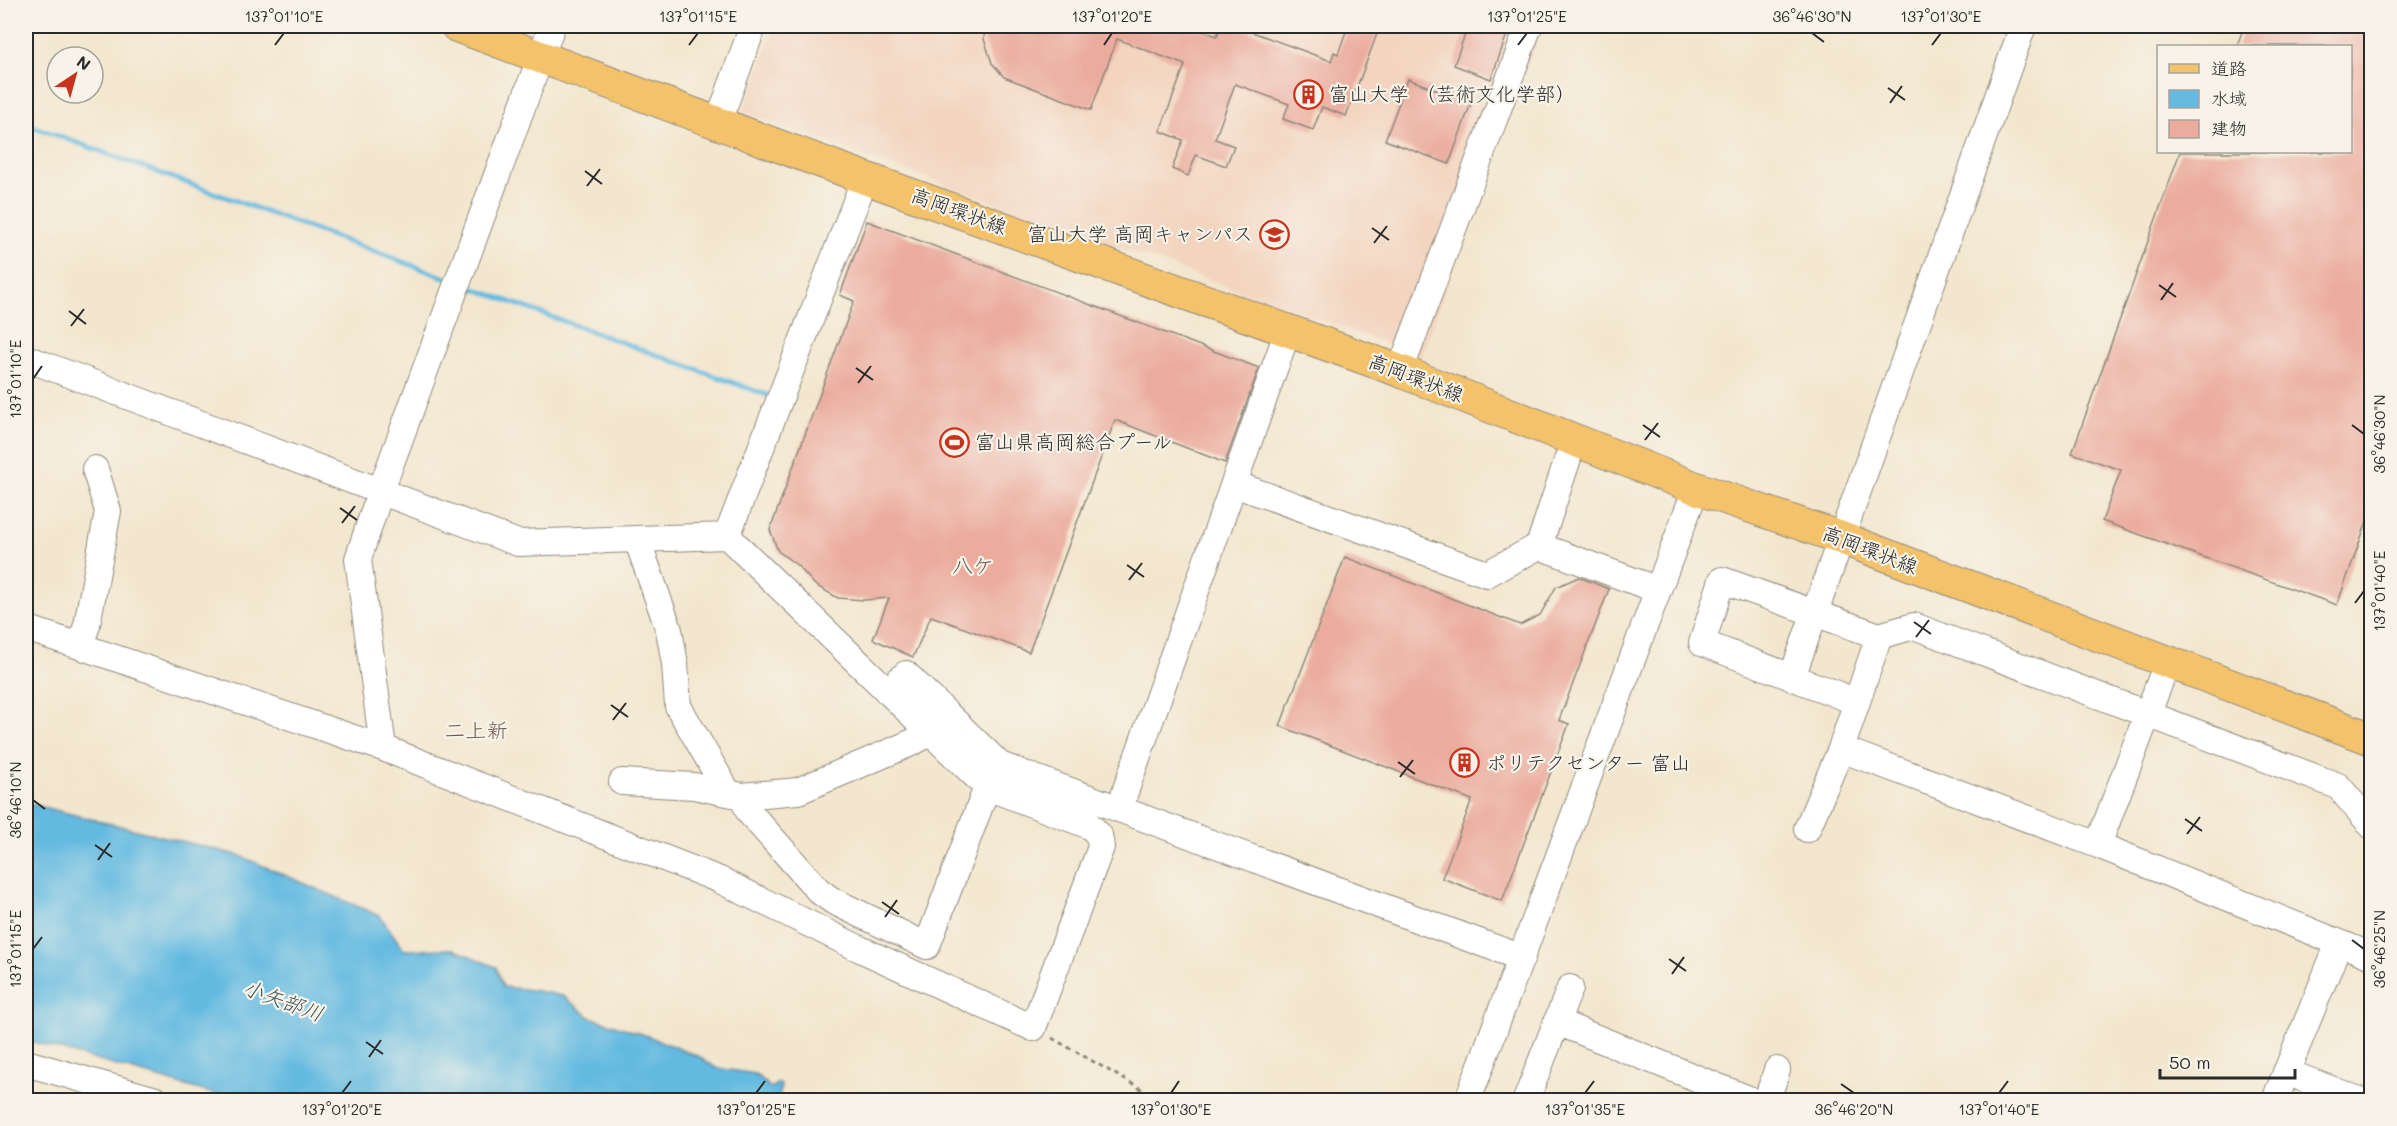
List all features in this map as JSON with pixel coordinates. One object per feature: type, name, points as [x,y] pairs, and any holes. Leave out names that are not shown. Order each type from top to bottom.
[{"type":"main road","name":"高岡環状線","points":[[457,26],[1400,371],[1696,488],[1840,538],[2372,739]]},
{"type":"street","points":[[383,748],[358,559],[381,490],[552,26]]},
{"type":"street","points":[[718,123],[753,26]]},
{"type":"street","points":[[1400,371],[1529,26]]},
{"type":"street","points":[[1792,677],[2023,26]]},
{"type":"street","points":[[727,536],[865,177]]},
{"type":"street","points":[[1119,809],[1288,330]]},
{"type":"street","points":[[26,358],[519,543],[727,536],[886,692],[987,787],[1090,826],[1099,835],[1101,847],[1033,1028],[860,949],[720,880],[383,748],[26,628]]},
{"type":"street","points":[[1234,484],[1487,574],[1539,546],[1574,440]]},
{"type":"street","points":[[80,646],[87,625],[108,511],[95,469]]},
{"type":"street","points":[[1468,1101],[1696,488]]},
{"type":"street","points":[[637,539],[669,630],[675,664],[678,706],[749,812],[819,891],[833,901],[927,946],[987,787]]},
{"type":"street","points":[[1539,546],[1658,590]]},
{"type":"street","points":[[1857,702],[1702,643],[1722,580],[1879,636],[1914,626],[2148,714],[2338,786],[2372,826]]},
{"type":"street","points":[[1807,829],[1840,749],[1879,636]]},
{"type":"street","points":[[2098,845],[2167,663]]},
{"type":"street","points":[[886,692],[906,674],[1000,765],[1522,958]]},
{"type":"street","points":[[622,782],[694,786],[735,794],[798,791],[930,733]]},
{"type":"street","points":[[1840,749],[2098,845],[2372,956]]},
{"type":"street","points":[[2275,1101],[2339,943]]},
{"type":"street","points":[[1526,1101],[1570,988]]},
{"type":"street","points":[[1557,1022],[1751,1101]]},
{"type":"street","points":[[26,1063],[156,1101]]},
{"type":"street","points":[[1767,1101],[1777,1070]]},
{"type":"street","points":[[2286,1072],[2359,1101]]},
{"type":"path","points":[[1033,1028],[1143,1090],[1169,1101]]},
{"type":"shaded area","name":"富山大学 高岡キャンパス","points":[[775,26],[1542,26],[1421,356],[743,112]]},
{"type":"water","name":"小矢部川","points":[[26,803],[238,855],[380,916],[404,950],[453,949],[496,967],[503,987],[563,996],[590,1017],[645,1035],[700,1057],[716,1068],[755,1074],[771,1088],[778,1083],[781,1085],[779,1096],[790,1100],[235,1100],[26,1040]]},
{"type":"building","name":"富山大学 （芸術文化学部）","points":[[985,26],[1189,26],[1217,36],[1221,26],[1236,26],[1331,61],[1334,52],[1338,54],[1348,26],[1380,26],[1346,116],[1322,107],[1313,130],[1283,119],[1289,104],[1235,84],[1215,139],[1234,146],[1226,166],[1196,155],[1188,176],[1172,169],[1183,140],[1160,131],[1185,65],[1117,39],[1091,110],[1004,77],[992,63],[984,39]]},
{"type":"building","points":[[1468,26],[1510,26],[1491,79],[1454,65]]},
{"type":"building","points":[[2244,26],[2372,26],[2372,507],[2337,605],[2102,521],[2121,470],[2072,453],[2180,153],[2352,153],[2352,45],[2237,45]]},
{"type":"building","points":[[1408,79],[1471,103],[1449,164],[1385,140]]},
{"type":"building","name":"富山県高岡総合プール","points":[[867,221],[1259,368],[1225,463],[1115,420],[1029,652],[931,616],[913,657],[873,639],[889,598],[864,600],[838,598],[815,585],[798,566],[778,551],[770,530],[854,301],[840,295]]},
{"type":"building","name":"ポリテクセンター 富山","points":[[1345,557],[1520,625],[1540,615],[1556,587],[1579,577],[1609,589],[1559,720],[1569,724],[1502,901],[1442,878],[1472,800],[1280,726]]},
{"type":"waterway","points":[[26,124],[452,280]]},
{"type":"waterway","points":[[464,285],[767,395]]},
{"type":"place","name":"富山大学 （芸術文化学部）","points":[[1308,94]]},
{"type":"place","name":"富山大学 高岡キャンパス","points":[[1274,234]]},
{"type":"place","name":"富山県高岡総合プール","points":[[954,442]]},
{"type":"place","name":"ポリテクセンター 富山","points":[[1465,763]]},
{"type":"district","name":"八ケ","points":[[973,566]]},
{"type":"district","name":"二上新","points":[[476,731]]}]
